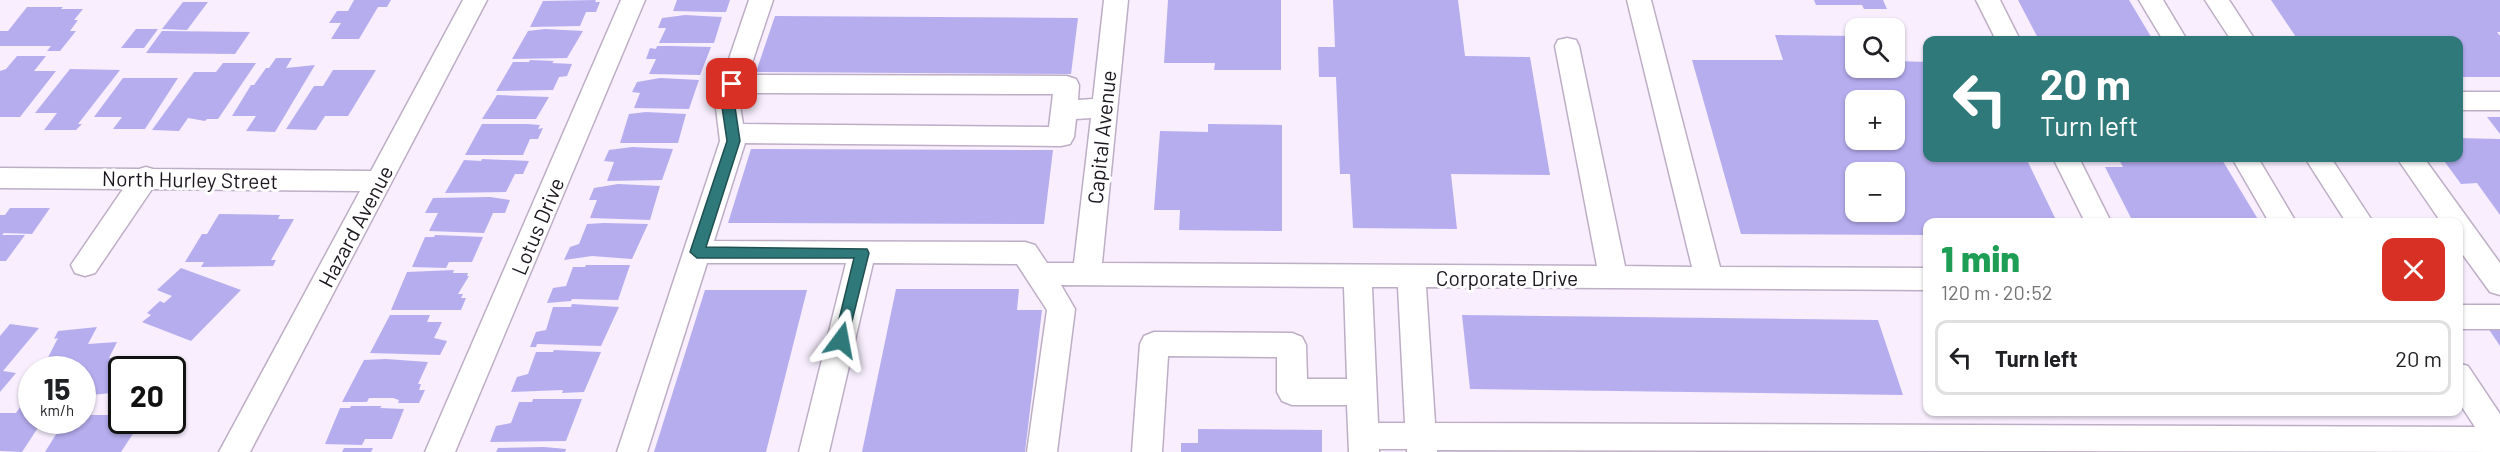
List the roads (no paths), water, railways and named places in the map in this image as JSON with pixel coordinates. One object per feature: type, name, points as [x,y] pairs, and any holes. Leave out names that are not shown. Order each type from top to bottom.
[{"type":"street","name":"Hazard Avenue","points":[[234,452],[475,0]]},
{"type":"street","name":"Lotus Drive","points":[[440,452],[633,0]]},
{"type":"street","points":[[632,452],[733,141],[727,100],[761,0]]},
{"type":"street","name":"Capital Avenue","points":[[1087,274],[1116,0]]},
{"type":"street","points":[[1639,0],[1709,278]]},
{"type":"street","points":[[1988,0],[2006,36]]},
{"type":"street","points":[[2151,0],[2173,36]]},
{"type":"street","points":[[2217,0],[2240,36]]},
{"type":"street","points":[[1567,46],[1613,277]]},
{"type":"street","points":[[732,84],[1067,85],[1061,136],[732,133]]},
{"type":"street","points":[[2463,101],[2500,101]]},
{"type":"street","points":[[1064,110],[1104,108]]},
{"type":"street","points":[[2068,162],[2096,218]]},
{"type":"street","points":[[2247,162],[2281,218]]},
{"type":"street","points":[[2321,162],[2357,218]]},
{"type":"street","points":[[2413,162],[2453,218]]},
{"type":"street","name":"North Hurley Street","points":[[0,178],[146,177],[379,181]]},
{"type":"street","points":[[85,265],[146,177]]},
{"type":"street","points":[[2463,232],[2500,284]]},
{"type":"street","points":[[697,252],[1025,253],[1060,309],[1042,452]]},
{"type":"street","points":[[814,452],[862,253]]},
{"type":"street","name":"Corporate Drive","points":[[1039,274],[1923,279]]},
{"type":"street","points":[[1358,276],[1363,444],[2424,446],[2500,439],[2463,383]]},
{"type":"street","points":[[1411,276],[1421,444]]},
{"type":"street","points":[[2463,317],[2500,317]]},
{"type":"street","points":[[1147,452],[1154,344],[1292,345],[1292,392],[1362,392]]}]
